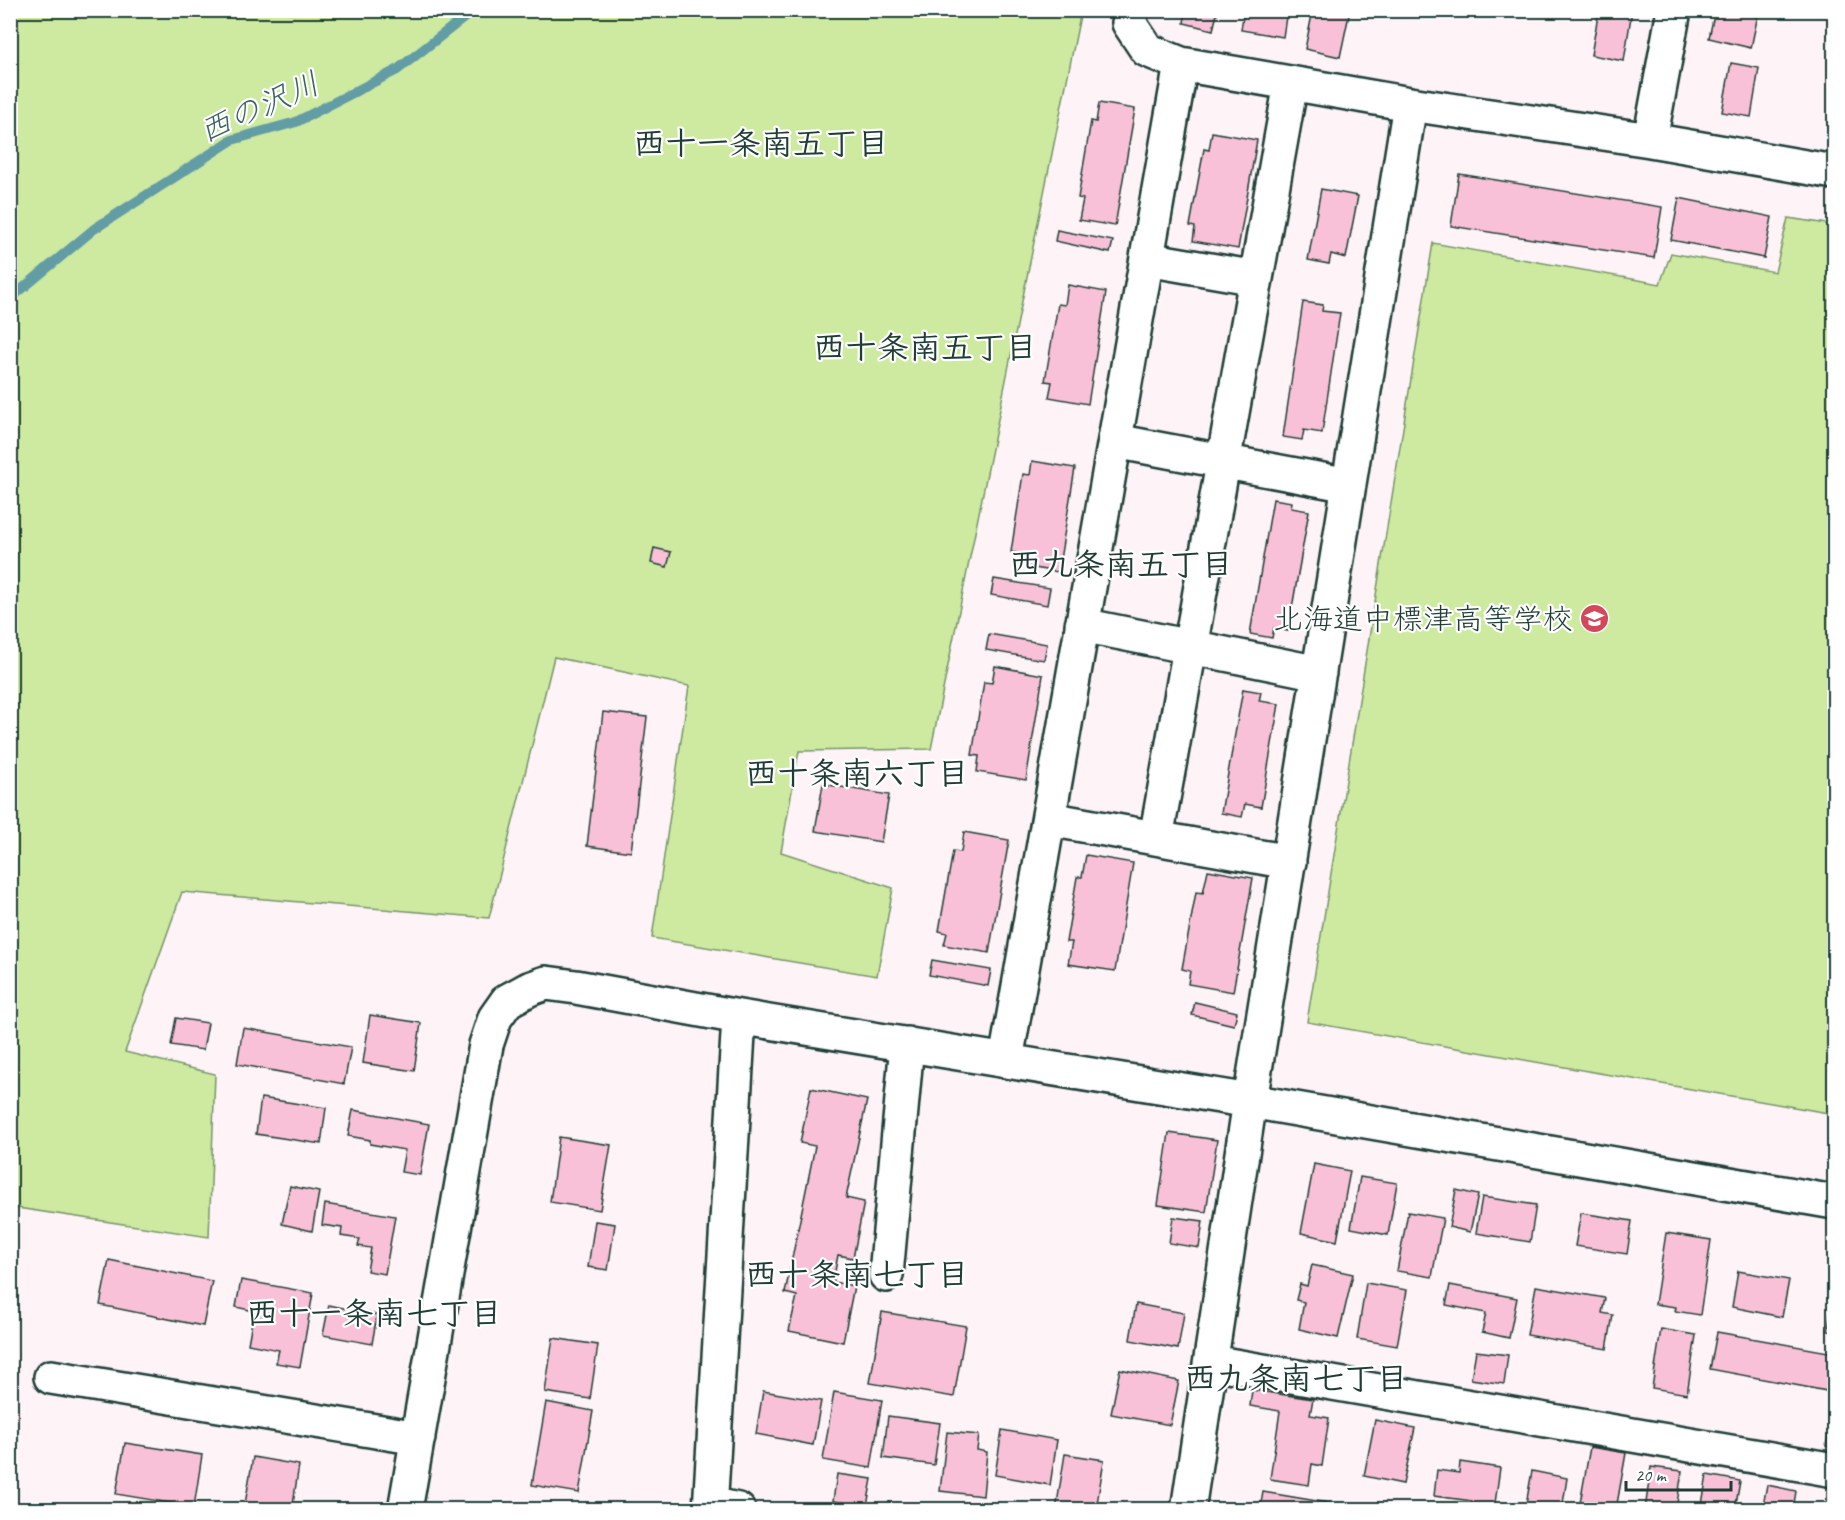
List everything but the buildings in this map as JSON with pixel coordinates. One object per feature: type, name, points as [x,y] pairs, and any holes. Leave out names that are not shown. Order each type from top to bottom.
[{"type":"street","points":[[1132,10],[1129,22],[1147,50],[1181,64],[1410,104],[1650,140],[1834,172]]},
{"type":"street","points":[[1650,140],[1674,10]]},
{"type":"street","points":[[1006,1060],[1181,64]]},
{"type":"street","points":[[1156,838],[1291,83]]},
{"type":"street","points":[[1188,1509],[1250,1101],[1410,104]]},
{"type":"street","points":[[1147,259],[1256,278]]},
{"type":"street","points":[[1115,441],[1349,485]]},
{"type":"street","points":[[1082,625],[1319,672]]},
{"type":"street","points":[[1049,819],[1289,862]]},
{"type":"street","points":[[405,1509],[486,1045],[495,1018],[507,1001],[529,989],[546,984],[576,987],[739,1017],[1250,1101],[1834,1202]]},
{"type":"street","points":[[719,1508],[739,1017]]},
{"type":"street","points":[[886,1275],[907,1044]]},
{"type":"street","points":[[1211,1362],[1834,1470]]},
{"type":"street","points":[[51,1377],[418,1438]]},
{"type":"green space","points":[[10,11],[1081,11],[931,749],[799,751],[781,852],[893,888],[877,976],[652,938],[689,686],[554,657],[489,918],[182,892],[125,1052],[215,1074],[209,1237],[11,1207]]},
{"type":"green space","name":"北海道中標津高等学校","points":[[1788,218],[1834,225],[1834,1114],[1307,1022],[1433,243],[1660,284],[1671,253],[1775,272]]},
{"type":"waterway","name":"西の沢川","points":[[10,299],[94,229],[232,140],[296,122],[397,70],[474,10]]},
{"type":"place","name":"北海道中標津高等学校","points":[[1594,619]]},
{"type":"district","name":"西十一条南五丁目","points":[[761,143]]},
{"type":"district","name":"西十条南五丁目","points":[[925,347]]},
{"type":"district","name":"西九条南五丁目","points":[[1121,564]]},
{"type":"district","name":"西十条南六丁目","points":[[857,773]]},
{"type":"district","name":"西十条南七丁目","points":[[857,1274]]},
{"type":"district","name":"西十一条南七丁目","points":[[374,1313]]},
{"type":"district","name":"西九条南七丁目","points":[[1296,1378]]}]
